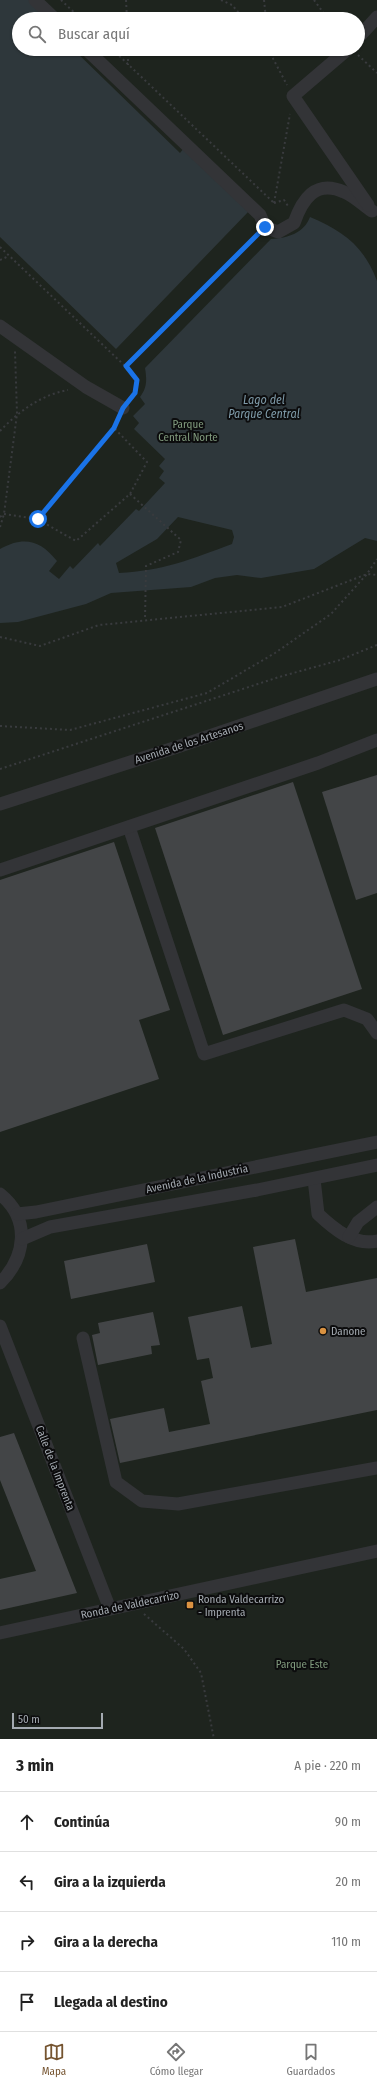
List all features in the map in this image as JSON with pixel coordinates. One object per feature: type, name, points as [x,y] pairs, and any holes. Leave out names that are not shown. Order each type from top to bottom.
[{"type":"street","points":[[35,0],[48,12]]},
{"type":"street","points":[[365,30],[377,17]]},
{"type":"street","points":[[93,56],[260,215],[265,227],[278,232],[294,224],[299,209],[309,194],[325,188],[343,191],[375,215]]},
{"type":"street","points":[[345,56],[293,96],[375,215]]},
{"type":"street","points":[[0,326],[86,387],[123,408]]},
{"type":"street","name":"Avenida de los Artesanos","points":[[0,804],[185,745],[377,679]]},
{"type":"street","points":[[0,870],[318,763],[377,740]]},
{"type":"street","points":[[129,827],[204,1054],[344,1010],[367,1019],[377,1033]]},
{"type":"street","name":"Avenida de la Industria","points":[[17,1214],[36,1212],[377,1142]]},
{"type":"street","name":"Avenida de la Industria","points":[[22,1239],[50,1227],[377,1165]]},
{"type":"street","points":[[314,1178],[318,1214],[337,1231],[349,1237],[368,1243],[377,1242]]},
{"type":"street","points":[[0,1194],[7,1200],[17,1214],[22,1239],[16,1262],[11,1272],[0,1283]]},
{"type":"street","points":[[349,1237],[358,1222],[377,1207]]},
{"type":"street","name":"Calle de la Imprenta","points":[[0,1326],[110,1609]]},
{"type":"street","points":[[83,1338],[116,1482],[142,1501],[178,1504],[377,1468]]},
{"type":"street","name":"Ronda de Valdecarrizo","points":[[0,1633],[377,1551]]},
{"type":"path","points":[[61,0],[74,12]]},
{"type":"path","points":[[126,0],[127,12]]},
{"type":"path","points":[[221,0],[232,5],[238,12]]},
{"type":"path","points":[[264,0],[265,12]]},
{"type":"path","points":[[314,0],[323,12]]},
{"type":"path","points":[[119,56],[274,203]]},
{"type":"path","points":[[128,56],[128,65]]},
{"type":"path","points":[[272,56],[293,96],[274,203]]},
{"type":"path","points":[[358,56],[377,73]]},
{"type":"path","points":[[274,203],[284,200],[290,209]]},
{"type":"path","points":[[126,366],[265,227]]},
{"type":"path","points":[[0,247],[126,366],[137,380],[135,393],[123,408],[114,428],[38,519]]},
{"type":"path","points":[[0,260],[9,256]]},
{"type":"path","points":[[0,527],[4,514],[17,414],[15,338]]},
{"type":"path","points":[[0,430],[17,414],[52,393],[86,387]]},
{"type":"path","points":[[0,517],[4,514],[38,519],[76,541],[130,494],[147,462],[114,428]]},
{"type":"path","points":[[130,494],[181,540],[178,552],[146,566],[145,620]]},
{"type":"path","points":[[0,726],[70,730],[206,693],[274,653],[331,614],[367,574],[377,559]]},
{"type":"path","points":[[0,637],[40,646],[98,625],[282,607],[367,574],[377,575]]},
{"type":"path","points":[[0,769],[226,696],[279,677],[340,660],[377,645]]},
{"type":"path","points":[[133,1604],[184,1649],[201,1673],[214,1739]]},
{"type":"green space","points":[[0,0],[377,0],[377,1739],[0,1739]]},
{"type":"water","points":[[0,0],[32,0],[44,12],[12,12],[12,56],[80,56],[180,153],[184,148],[249,211],[116,349],[0,237]]},
{"type":"water","name":"Lago del Parque Central","points":[[310,217],[322,222],[351,241],[366,258],[377,281],[377,541],[365,538],[314,569],[261,578],[237,575],[215,578],[191,587],[111,593],[86,604],[18,622],[0,623],[0,549],[17,542],[31,542],[44,548],[57,561],[49,571],[59,579],[70,566],[73,569],[98,543],[100,546],[136,509],[139,511],[165,483],[159,478],[164,471],[159,466],[165,459],[134,429],[139,423],[133,416],[145,404],[140,397],[146,384],[145,368],[271,239],[295,234],[304,227]],"holes":[[[178,517],[232,530],[234,537],[232,544],[163,567],[119,573],[116,563],[157,539]]]},
{"type":"building","points":[[377,775],[377,893],[356,900],[322,792]]},
{"type":"building","points":[[293,782],[362,989],[223,1035],[155,828]]},
{"type":"building","points":[[114,842],[170,1010],[139,1020],[159,1079],[0,1132],[0,880]]},
{"type":"building","name":"Danone","points":[[295,1239],[306,1292],[377,1278],[377,1410],[120,1463],[110,1419],[164,1408],[169,1432],[210,1424],[201,1381],[213,1378],[209,1358],[197,1360],[188,1317],[242,1306],[251,1348],[272,1344],[253,1247]]},
{"type":"building","points":[[147,1244],[155,1282],[71,1299],[64,1261]]},
{"type":"building","points":[[153,1312],[160,1345],[151,1346],[152,1354],[98,1365],[92,1335],[100,1333],[98,1323]]},
{"type":"building","points":[[14,1433],[77,1593],[0,1610],[0,1579],[36,1571],[0,1480],[0,1437]]},
{"type":"place","name":"Danone","points":[[323,1331]]},
{"type":"place","name":"Ronda Valdecarrizo - Imprenta","points":[[190,1605]]},
{"type":"route","points":[[38,519],[114,428],[123,408],[135,393],[137,380],[126,366],[265,227]]},
{"type":"park label","name":"Parque Central Norte","points":[[188,430]]},
{"type":"park label","name":"Parque Este","points":[[302,1664]]}]
